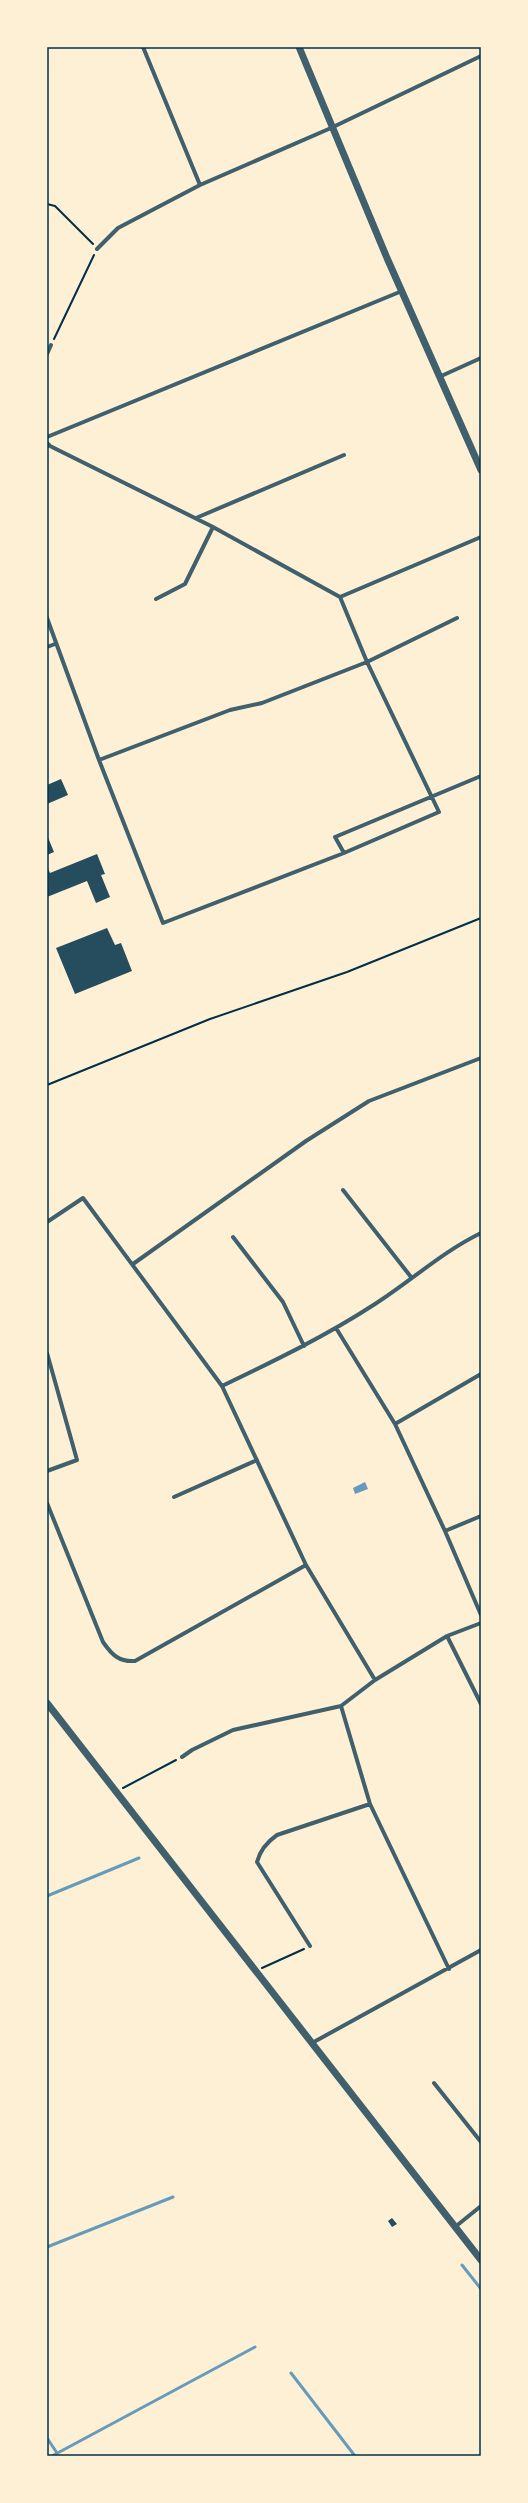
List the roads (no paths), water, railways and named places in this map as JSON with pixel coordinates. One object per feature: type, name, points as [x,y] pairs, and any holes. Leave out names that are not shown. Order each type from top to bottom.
[{"type":"street","points":[[143,47],[200,185]]},
{"type":"street","points":[[299,47],[331,128],[438,377],[481,470]]},
{"type":"street","points":[[97,249],[118,228],[200,185],[331,128],[481,56]]},
{"type":"street","points":[[47,437],[402,291]]},
{"type":"street","points":[[47,354],[51,345]]},
{"type":"street","points":[[438,377],[481,358]]},
{"type":"street","points":[[47,618],[55,644],[99,760],[163,923],[344,853],[439,812],[367,662],[340,597],[196,518],[48,446]]},
{"type":"street","points":[[196,518],[344,455]]},
{"type":"street","points":[[156,599],[185,584],[213,527]]},
{"type":"street","points":[[340,597],[481,536]]},
{"type":"street","points":[[99,760],[230,710],[262,703],[367,662],[457,618]]},
{"type":"street","points":[[47,647],[55,644]]},
{"type":"street","points":[[344,853],[335,837],[481,776]]},
{"type":"street","points":[[133,1264],[306,1141],[369,1101],[481,1058]]},
{"type":"street","points":[[343,1190],[411,1277]]},
{"type":"street","points":[[47,1222],[82,1198],[133,1264],[222,1386],[306,1566],[375,1680]]},
{"type":"street","points":[[222,1386],[304,1346],[336,1328],[376,1304],[411,1277],[465,1241],[481,1233]]},
{"type":"street","points":[[233,1237],[283,1302],[304,1346]]},
{"type":"street","points":[[336,1328],[395,1424],[445,1531],[481,1615]]},
{"type":"street","points":[[47,1353],[77,1460],[47,1471]]},
{"type":"street","points":[[395,1424],[481,1374]]},
{"type":"street","points":[[174,1497],[257,1460]]},
{"type":"street","points":[[47,1503],[103,1642],[111,1653],[123,1662],[135,1661],[306,1566]]},
{"type":"street","points":[[445,1531],[481,1516]]},
{"type":"street","points":[[182,1757],[192,1750],[233,1730],[341,1706],[375,1680],[447,1636],[481,1623]]},
{"type":"street","points":[[447,1636],[481,1704]]},
{"type":"street","points":[[47,1703],[481,2260]]},
{"type":"street","points":[[341,1706],[370,1804],[449,1969]]},
{"type":"street","points":[[310,1946],[257,1862],[259,1855],[266,1843],[277,1835],[370,1804]]},
{"type":"street","points":[[312,2043],[449,1969],[481,1950]]},
{"type":"street","points":[[434,2083],[481,2142]]},
{"type":"street","points":[[455,2227],[481,2206]]},
{"type":"water","points":[[365,1482],[368,1489],[355,1494],[353,1488]]},
{"type":"waterway","points":[[47,1896],[139,1858]]},
{"type":"waterway","points":[[47,2247],[173,2197]]},
{"type":"waterway","points":[[462,2265],[481,2289]]},
{"type":"waterway","points":[[52,2456],[255,2347]]},
{"type":"waterway","points":[[291,2373],[355,2456]]},
{"type":"waterway","points":[[47,2438],[57,2453]]}]
